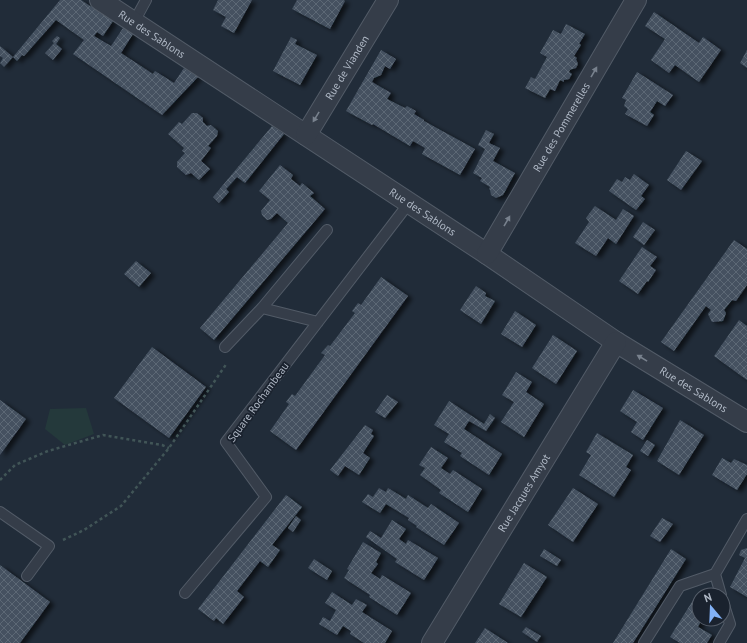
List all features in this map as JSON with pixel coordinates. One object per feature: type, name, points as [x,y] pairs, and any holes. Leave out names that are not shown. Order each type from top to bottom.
[{"type":"street","name":"Rue des Sablons","points":[[100,0],[487,254],[616,342],[747,422]]},
{"type":"street","name":"Rue de Vianden","points":[[306,135],[388,0]]},
{"type":"street","name":"Rue des Pommerelles","points":[[487,254],[636,0]]},
{"type":"street","name":"Rue Jacques Amyot","points":[[432,643],[616,342]]},
{"type":"lane","points":[[134,22],[146,0]]},
{"type":"lane","name":"Square Rochambeau","points":[[185,593],[266,497],[226,442],[409,203]]},
{"type":"lane","points":[[225,347],[262,308],[327,230]]},
{"type":"lane","points":[[262,308],[318,322]]},
{"type":"lane","points":[[0,512],[49,546],[27,576]]},
{"type":"lane","points":[[644,643],[680,586],[714,574],[747,519]]},
{"type":"lane","points":[[714,574],[718,587]]},
{"type":"lane","points":[[718,643],[728,627]]},
{"type":"path","points":[[49,546],[84,530],[121,506],[169,448],[230,358]]},
{"type":"path","points":[[0,480],[15,465],[48,451],[103,435],[162,445],[169,448]]},
{"type":"green space","points":[[86,408],[94,434],[65,445],[45,429],[50,409]]},
{"type":"building","points":[[60,0],[81,0],[113,21],[103,36],[97,32],[94,36],[111,46],[123,28],[133,34],[121,53],[153,74],[155,71],[174,83],[184,68],[198,77],[162,115],[73,54],[84,40],[56,20],[24,56],[22,55],[17,61],[13,57]]},
{"type":"building","points":[[218,0],[252,0],[234,33],[221,26],[226,17],[213,10]]},
{"type":"building","points":[[297,0],[345,1],[330,29],[292,9]]},
{"type":"building","points":[[654,12],[699,43],[703,37],[721,50],[699,82],[675,65],[669,73],[651,60],[665,39],[645,26]]},
{"type":"building","points":[[566,24],[585,34],[579,44],[581,45],[574,56],[577,58],[578,64],[576,68],[569,70],[572,74],[569,79],[564,80],[564,82],[560,80],[555,91],[550,89],[545,98],[525,88],[531,77],[535,79],[547,57],[540,53],[553,30],[561,34]]},
{"type":"building","points":[[57,36],[60,38],[56,44],[62,49],[53,60],[45,53],[54,43],[52,41]]},
{"type":"building","points":[[291,37],[297,40],[295,44],[317,55],[300,85],[273,71]]},
{"type":"building","points":[[0,46],[13,57],[4,67],[0,63],[3,58],[0,56]]},
{"type":"building","points":[[381,50],[396,59],[390,69],[385,66],[381,75],[374,78],[372,82],[391,93],[387,99],[405,108],[407,106],[416,111],[414,114],[424,121],[475,149],[460,175],[422,154],[425,148],[413,141],[410,146],[373,124],[372,125],[346,111]]},
{"type":"building","points":[[747,50],[747,68],[740,63]]},
{"type":"building","points":[[637,72],[673,95],[665,106],[657,101],[650,112],[654,115],[647,126],[625,114],[628,109],[624,106],[626,100],[622,98]]},
{"type":"building","points":[[192,113],[197,113],[203,118],[203,122],[207,126],[211,125],[218,131],[217,136],[208,146],[211,148],[201,161],[210,169],[199,180],[191,173],[186,175],[177,167],[177,162],[185,153],[182,151],[184,148],[168,134],[179,122],[182,124]]},
{"type":"building","points":[[272,126],[284,134],[245,183],[237,177],[226,189],[229,192],[219,203],[213,197]]},
{"type":"building","points":[[486,130],[494,134],[489,143],[500,148],[493,161],[515,173],[503,195],[496,198],[491,195],[489,189],[490,187],[480,181],[482,178],[473,173],[485,149],[478,145]]},
{"type":"building","points":[[686,151],[702,161],[681,190],[667,180]]},
{"type":"building","points":[[280,165],[293,175],[291,179],[300,186],[302,183],[314,193],[310,196],[325,209],[214,340],[200,328],[288,223],[277,213],[271,219],[267,220],[262,215],[261,211],[270,200],[259,191]]},
{"type":"building","points":[[634,174],[649,185],[641,196],[645,199],[636,210],[609,191],[617,179],[622,182],[625,177],[630,180]]},
{"type":"building","points":[[595,206],[616,220],[623,209],[634,216],[616,244],[608,238],[596,256],[575,243],[589,222],[586,218]]},
{"type":"building","points":[[643,222],[655,230],[644,245],[633,237]]},
{"type":"building","points":[[734,240],[747,249],[747,285],[736,301],[732,300],[724,310],[726,313],[723,321],[712,322],[708,314],[711,310],[706,306],[674,351],[661,342]]},
{"type":"building","points":[[642,247],[657,257],[650,266],[656,270],[638,294],[619,281]]},
{"type":"building","points":[[136,261],[151,273],[139,287],[124,274]]},
{"type":"building","points":[[381,277],[408,296],[296,450],[270,431],[289,404],[286,402],[292,394],[295,396],[325,355],[321,353],[328,345],[330,346],[355,313],[352,311],[358,303],[361,305]]},
{"type":"building","points":[[476,286],[486,293],[485,296],[495,301],[481,324],[460,310]]},
{"type":"building","points":[[515,311],[536,325],[522,347],[501,334]]},
{"type":"building","points":[[739,320],[747,326],[747,380],[714,356]]},
{"type":"building","points":[[553,335],[577,351],[556,384],[532,368]]},
{"type":"building","points":[[152,347],[206,387],[169,438],[114,398]]},
{"type":"building","points":[[516,372],[532,382],[526,392],[544,404],[524,437],[501,422],[514,402],[502,395]]},
{"type":"building","points":[[633,390],[663,408],[643,440],[631,432],[637,422],[620,411]]},
{"type":"building","points":[[387,395],[398,402],[385,418],[375,412]]},
{"type":"building","points":[[0,400],[26,419],[0,455]]},
{"type":"building","points":[[449,401],[484,424],[490,414],[495,418],[486,431],[469,421],[464,429],[502,454],[489,475],[460,456],[462,453],[444,442],[449,434],[434,425]]},
{"type":"building","points":[[680,420],[704,435],[679,475],[657,461]]},
{"type":"building","points":[[365,425],[373,430],[371,434],[374,436],[363,453],[370,458],[359,475],[345,466],[338,476],[330,470]]},
{"type":"building","points":[[597,433],[633,455],[626,467],[631,470],[614,497],[579,475],[591,455],[586,452]]},
{"type":"building","points":[[647,440],[655,445],[648,456],[640,451]]},
{"type":"building","points":[[431,447],[448,458],[441,468],[450,474],[453,470],[482,489],[468,512],[439,493],[441,490],[420,475],[425,468],[419,465]]},
{"type":"building","points":[[722,458],[731,463],[734,459],[747,465],[747,474],[737,490],[712,475]]},
{"type":"building","points":[[379,488],[386,492],[388,488],[406,499],[408,495],[428,508],[431,504],[459,523],[444,545],[416,527],[417,526],[408,520],[409,518],[386,504],[380,513],[362,502],[368,494],[373,497]]},
{"type":"building","points":[[573,488],[598,504],[573,542],[548,525]]},
{"type":"building","points":[[286,495],[302,507],[272,545],[280,550],[268,567],[260,561],[237,591],[244,597],[223,624],[216,618],[214,621],[198,609]]},
{"type":"building","points":[[296,516],[301,520],[293,532],[288,528]]},
{"type":"building","points":[[662,518],[673,524],[660,542],[650,536]]},
{"type":"building","points":[[392,520],[406,529],[399,539],[406,544],[408,540],[438,558],[424,580],[395,562],[397,559],[366,537],[370,531],[381,538]]},
{"type":"building","points":[[363,542],[381,553],[376,562],[378,564],[371,573],[380,579],[382,575],[411,593],[397,615],[369,597],[370,595],[344,578],[349,570],[347,569]]},
{"type":"building","points":[[747,548],[747,597],[730,587],[745,558],[739,555],[741,550]]},
{"type":"building","points":[[544,549],[561,560],[557,566],[540,556]]},
{"type":"building","points":[[671,549],[686,559],[633,643],[613,643]]},
{"type":"building","points":[[314,559],[332,571],[327,580],[308,568]]},
{"type":"building","points":[[524,563],[547,577],[521,617],[499,604]]},
{"type":"building","points":[[0,565],[50,602],[20,643],[0,643]]},
{"type":"building","points":[[332,592],[352,605],[356,599],[367,605],[362,612],[392,631],[385,643],[364,643],[350,634],[351,631],[343,626],[337,635],[319,624],[323,617],[330,621],[336,610],[325,603]]},
{"type":"building","points":[[691,603],[691,627],[698,627],[712,635],[707,643],[680,643],[670,637]]},
{"type":"building","points":[[526,627],[541,636],[537,642],[522,632]]},
{"type":"building","points":[[485,628],[508,643],[475,643]]}]
